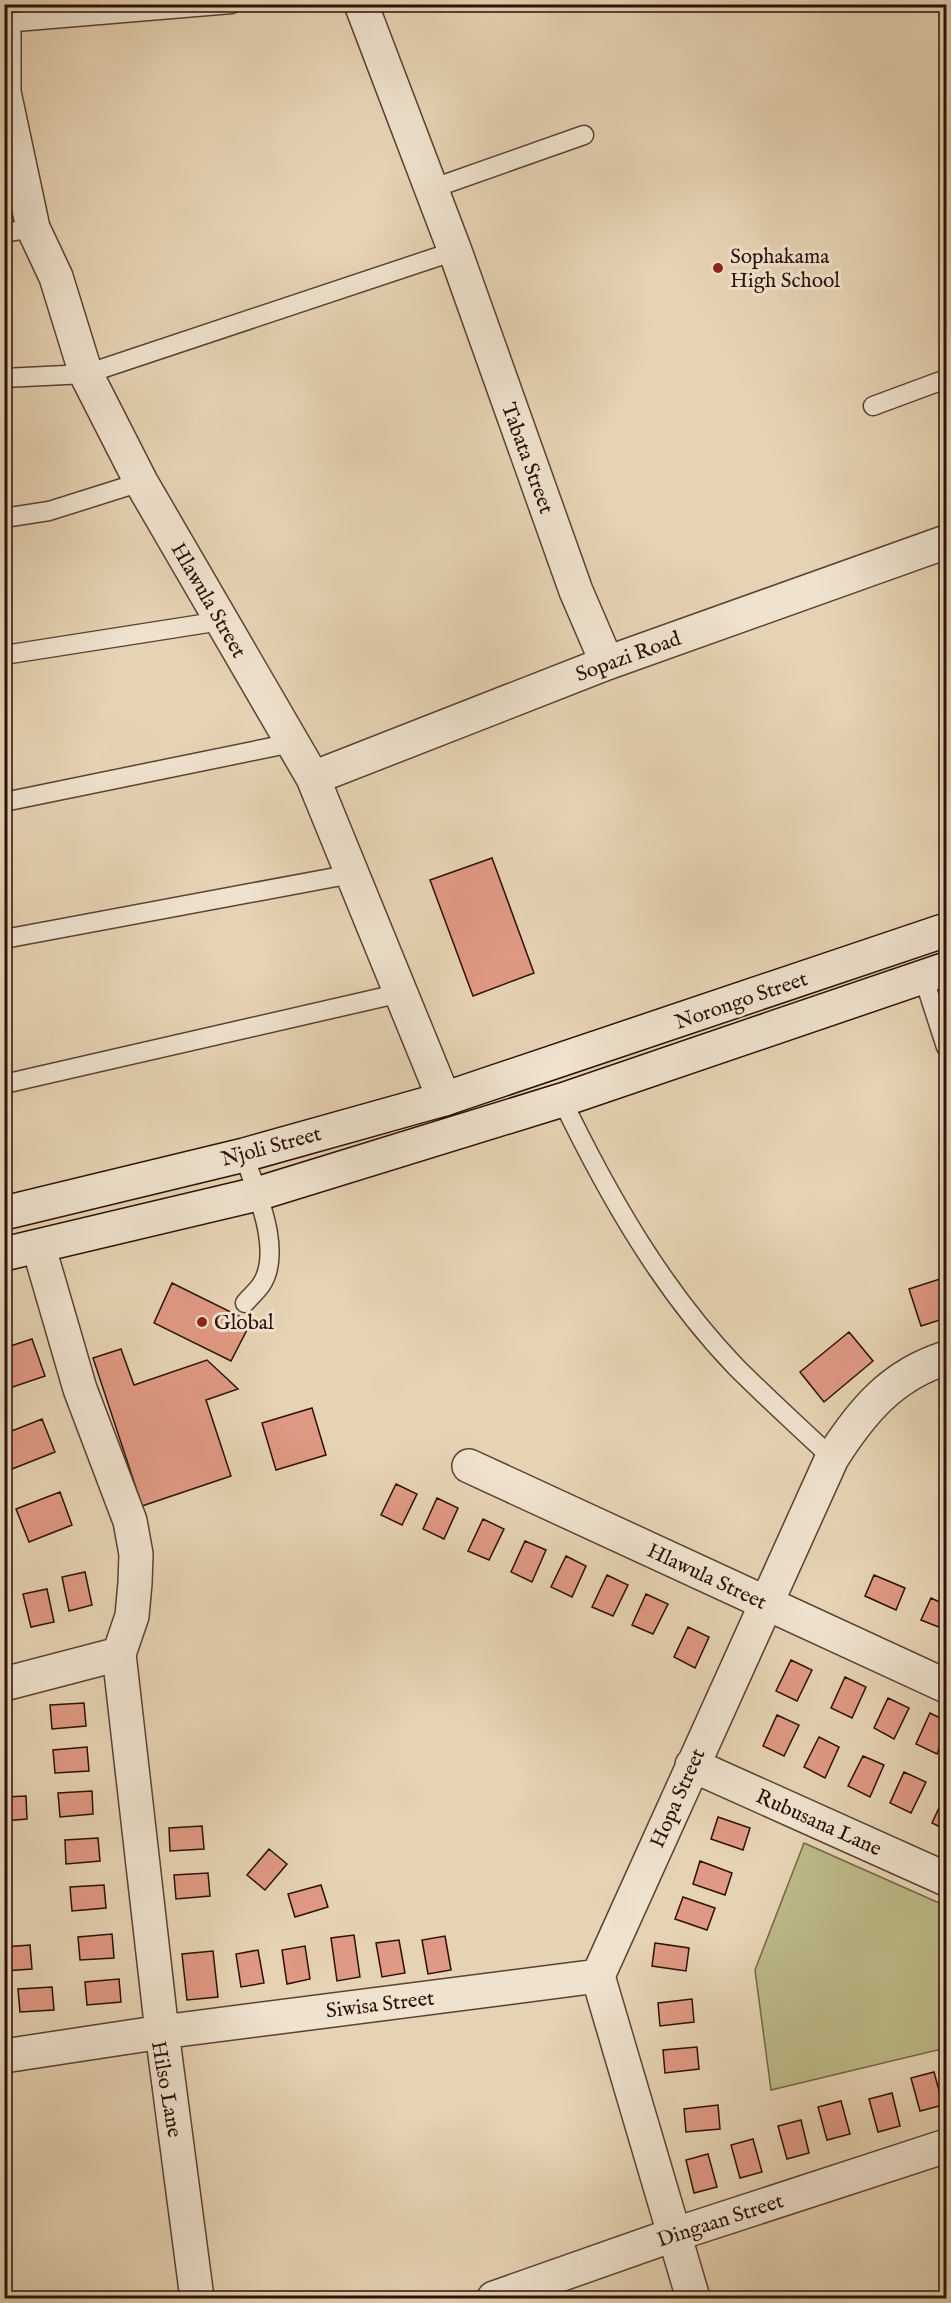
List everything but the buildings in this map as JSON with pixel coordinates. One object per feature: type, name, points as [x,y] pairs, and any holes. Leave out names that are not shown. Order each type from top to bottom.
[{"type":"street","name":"Tabata Street","points":[[361,4],[454,251],[576,591],[607,663]]},
{"type":"street","name":"Hlawula Street","points":[[4,33],[4,92],[19,230],[56,277],[86,374],[141,482],[313,778],[444,1099]]},
{"type":"street","name":"Sopazi Road","points":[[313,778],[607,663],[946,542]]},
{"type":"street","name":"Norongo Street","points":[[536,1069],[946,930]]},
{"type":"street","name":"Norongo Street","points":[[562,1100],[935,973]]},
{"type":"street","name":"Njoli Street","points":[[4,1213],[244,1155],[444,1099],[536,1069]]},
{"type":"street","name":"Njoli Street","points":[[4,1254],[39,1248],[257,1194],[562,1100]]},
{"type":"street","points":[[39,1248],[80,1389],[129,1521],[136,1554],[132,1616],[119,1654],[162,2032]]},
{"type":"street","name":"Hopa Street","points":[[598,1976],[764,1603],[832,1458],[856,1421],[900,1378],[946,1358]]},
{"type":"street","name":"Hlawula Street","points":[[469,1466],[946,1686]]},
{"type":"street","points":[[4,1684],[119,1654]]},
{"type":"street","name":"Rubusana Lane","points":[[692,1765],[946,1880]]},
{"type":"street","points":[[598,1976],[693,2298]]},
{"type":"street","name":"Siwisa Street","points":[[162,2032],[598,1976]]},
{"type":"street","name":"Hilso Lane","points":[[4,2056],[162,2032],[197,2298]]},
{"type":"street","name":"Dingaan Street","points":[[494,2298],[673,2235],[946,2146]]},
{"type":"lane","points":[[4,23],[232,4]]},
{"type":"lane","points":[[431,189],[584,135]]},
{"type":"lane","points":[[4,378],[86,374],[454,251]]},
{"type":"lane","points":[[873,406],[946,379]]},
{"type":"lane","points":[[4,518],[50,511],[141,482]]},
{"type":"lane","points":[[4,656],[221,621]]},
{"type":"lane","points":[[4,802],[292,743]]},
{"type":"lane","points":[[4,939],[352,874]]},
{"type":"lane","name":"Norongo Street","points":[[935,973],[946,1047]]},
{"type":"lane","points":[[4,1084],[401,993]]},
{"type":"lane","points":[[562,1100],[598,1172],[670,1287],[735,1366],[832,1458]]},
{"type":"lane","points":[[244,1155],[270,1239],[269,1263],[262,1284],[245,1303]]},
{"type":"shaded area","points":[[804,1843],[946,1906],[946,2048],[771,2090],[755,1970]]},
{"type":"place","name":"Sophakama High School","points":[[718,268]]},
{"type":"place","name":"Global","points":[[202,1322]]}]
